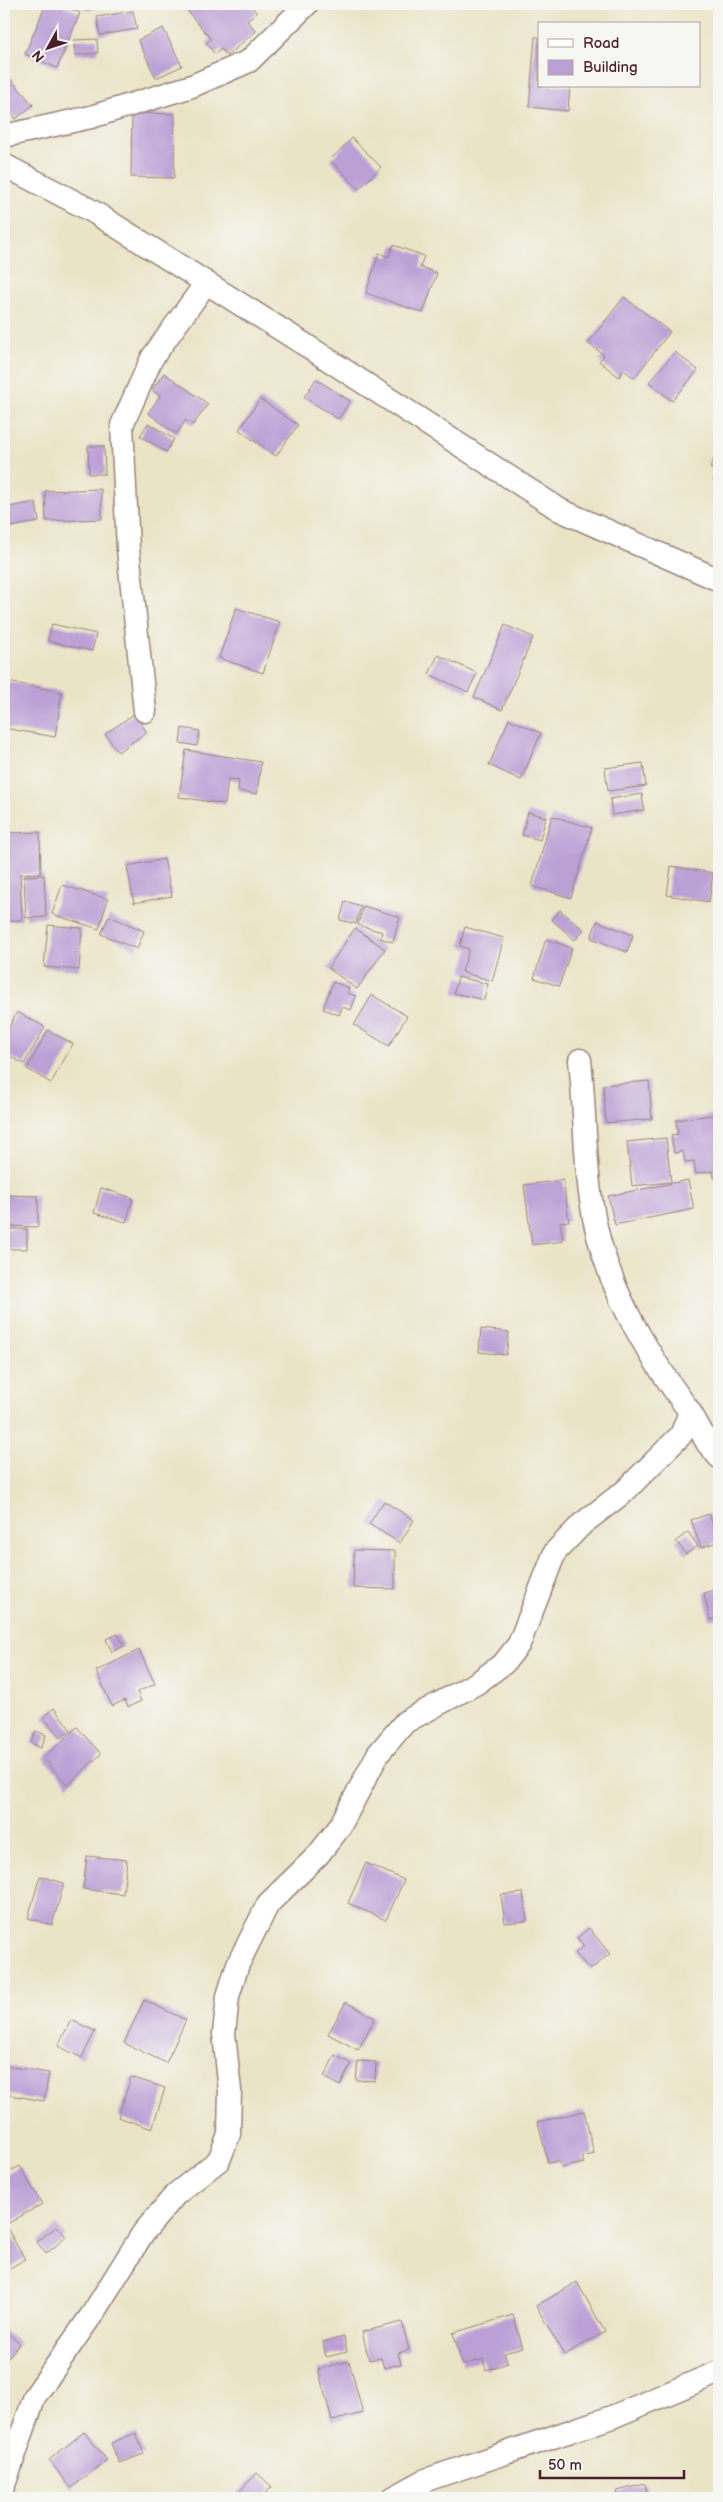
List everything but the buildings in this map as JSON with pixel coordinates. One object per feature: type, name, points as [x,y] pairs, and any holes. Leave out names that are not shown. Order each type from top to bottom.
[{"type":"street","points":[[4,136],[91,117],[192,86],[249,61],[307,4]]},
{"type":"street","points":[[4,165],[92,211],[206,282],[560,510],[719,580]]},
{"type":"street","points":[[144,711],[128,549],[122,425],[152,358],[206,282]]},
{"type":"street","points":[[580,1060],[586,1166],[591,1202],[604,1262],[617,1295],[657,1365],[690,1412],[708,1444],[719,1457]]},
{"type":"street","points":[[4,2485],[35,2396],[93,2313],[143,2234],[176,2194],[219,2160],[229,2134],[230,2090],[224,2034],[228,1996],[238,1964],[268,1904],[318,1855],[338,1828],[378,1754],[405,1722],[477,1683],[504,1663],[519,1644],[555,1552],[582,1524],[625,1491],[681,1435],[690,1412]]},
{"type":"street","points":[[393,2498],[426,2480],[612,2417],[719,2372]]}]
